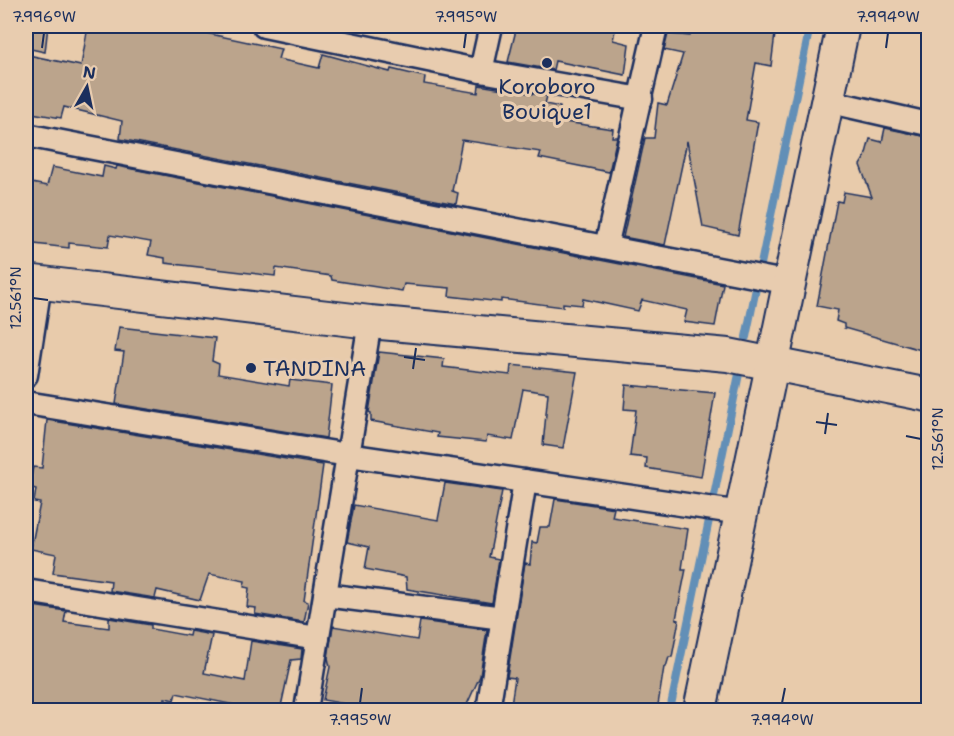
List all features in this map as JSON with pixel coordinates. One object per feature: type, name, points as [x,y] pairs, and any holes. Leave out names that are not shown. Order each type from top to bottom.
[{"type":"street","points":[[264,26],[343,33],[481,71],[640,99]]},
{"type":"street","points":[[481,71],[491,26]]},
{"type":"street","points":[[606,247],[656,26]]},
{"type":"street","points":[[700,711],[721,510],[772,364],[769,279],[827,101],[843,26]]},
{"type":"street","points":[[827,101],[928,124]]},
{"type":"street","points":[[26,135],[769,279]]},
{"type":"street","points":[[26,375],[33,283],[370,322],[728,355],[928,396]]},
{"type":"street","points":[[306,711],[370,322]]},
{"type":"street","points":[[26,403],[348,455],[721,510]]},
{"type":"street","points":[[488,711],[525,481]]},
{"type":"street","points":[[26,591],[318,638]]},
{"type":"street","points":[[325,595],[503,618]]},
{"type":"building","points":[[26,26],[48,26],[45,52],[26,48]]},
{"type":"building","points":[[88,26],[173,26],[281,49],[278,59],[319,68],[323,54],[390,72],[391,69],[425,77],[424,84],[478,93],[479,85],[547,96],[545,104],[560,107],[558,121],[613,129],[612,137],[617,137],[609,172],[539,158],[541,152],[462,140],[452,191],[458,193],[456,204],[120,139],[122,121],[64,107],[61,118],[26,112],[28,55],[81,66]]},
{"type":"building","points":[[517,26],[616,26],[613,40],[629,44],[625,75],[555,61],[553,70],[508,62]]},
{"type":"building","points":[[692,26],[776,26],[771,66],[756,63],[746,120],[758,122],[738,235],[703,227],[687,141],[665,245],[623,237],[645,138],[654,138],[658,103],[667,105],[683,54],[664,50],[668,34],[690,36]]},
{"type":"building","points":[[885,128],[928,137],[928,352],[844,328],[844,324],[836,321],[838,310],[817,306],[837,201],[842,202],[844,192],[872,197],[860,165],[870,139],[882,142]]},
{"type":"building","points":[[104,166],[116,169],[117,166],[723,284],[715,326],[684,322],[687,310],[642,300],[638,311],[583,299],[582,305],[563,303],[563,307],[501,299],[501,302],[449,296],[450,288],[404,284],[402,291],[332,280],[331,276],[276,268],[275,276],[165,263],[165,258],[148,255],[151,242],[110,235],[108,247],[69,243],[69,248],[26,243],[26,182],[47,186],[52,167],[102,177]]},
{"type":"building","points":[[119,327],[215,338],[212,361],[219,364],[218,374],[289,386],[290,380],[332,385],[326,438],[116,404],[124,352],[115,351]]},
{"type":"building","points":[[379,352],[444,359],[443,367],[510,375],[511,365],[577,372],[563,448],[543,445],[548,393],[523,389],[513,440],[487,436],[486,442],[437,437],[438,433],[371,421],[369,412]]},
{"type":"building","points":[[626,385],[715,393],[701,477],[646,468],[647,458],[630,456],[636,410],[624,409]]},
{"type":"building","points":[[47,420],[323,465],[304,601],[308,602],[304,622],[255,614],[256,608],[247,607],[249,588],[244,587],[245,581],[209,574],[200,600],[157,590],[155,598],[110,591],[111,581],[53,573],[56,554],[31,549],[40,503],[34,502],[36,489],[29,487],[33,467],[42,468]]},
{"type":"building","points":[[445,483],[502,491],[489,557],[499,559],[492,603],[407,589],[406,577],[365,569],[369,547],[347,542],[354,505],[438,520]]},
{"type":"building","points":[[555,499],[614,508],[612,517],[688,529],[682,569],[686,569],[676,619],[679,620],[672,657],[669,657],[664,667],[657,711],[614,711],[580,707],[580,711],[510,711],[515,678],[507,677],[525,563],[530,564],[532,542],[537,543],[540,527],[550,527]]},
{"type":"building","points":[[26,605],[66,611],[64,622],[109,628],[109,618],[151,625],[151,629],[189,636],[190,631],[212,635],[204,673],[245,681],[251,641],[302,649],[301,659],[291,660],[280,711],[249,711],[250,708],[176,693],[174,700],[165,698],[163,711],[26,711]]},
{"type":"building","points":[[420,621],[487,630],[480,676],[464,711],[344,711],[346,704],[323,700],[330,667],[328,658],[333,626],[417,640]]},
{"type":"waterway","points":[[746,337],[810,26]]},
{"type":"waterway","points":[[670,710],[739,374]]},
{"type":"place","name":"Koroboro Bouique1","points":[[547,63]]},
{"type":"place","name":"TANDINA","points":[[251,368]]}]
